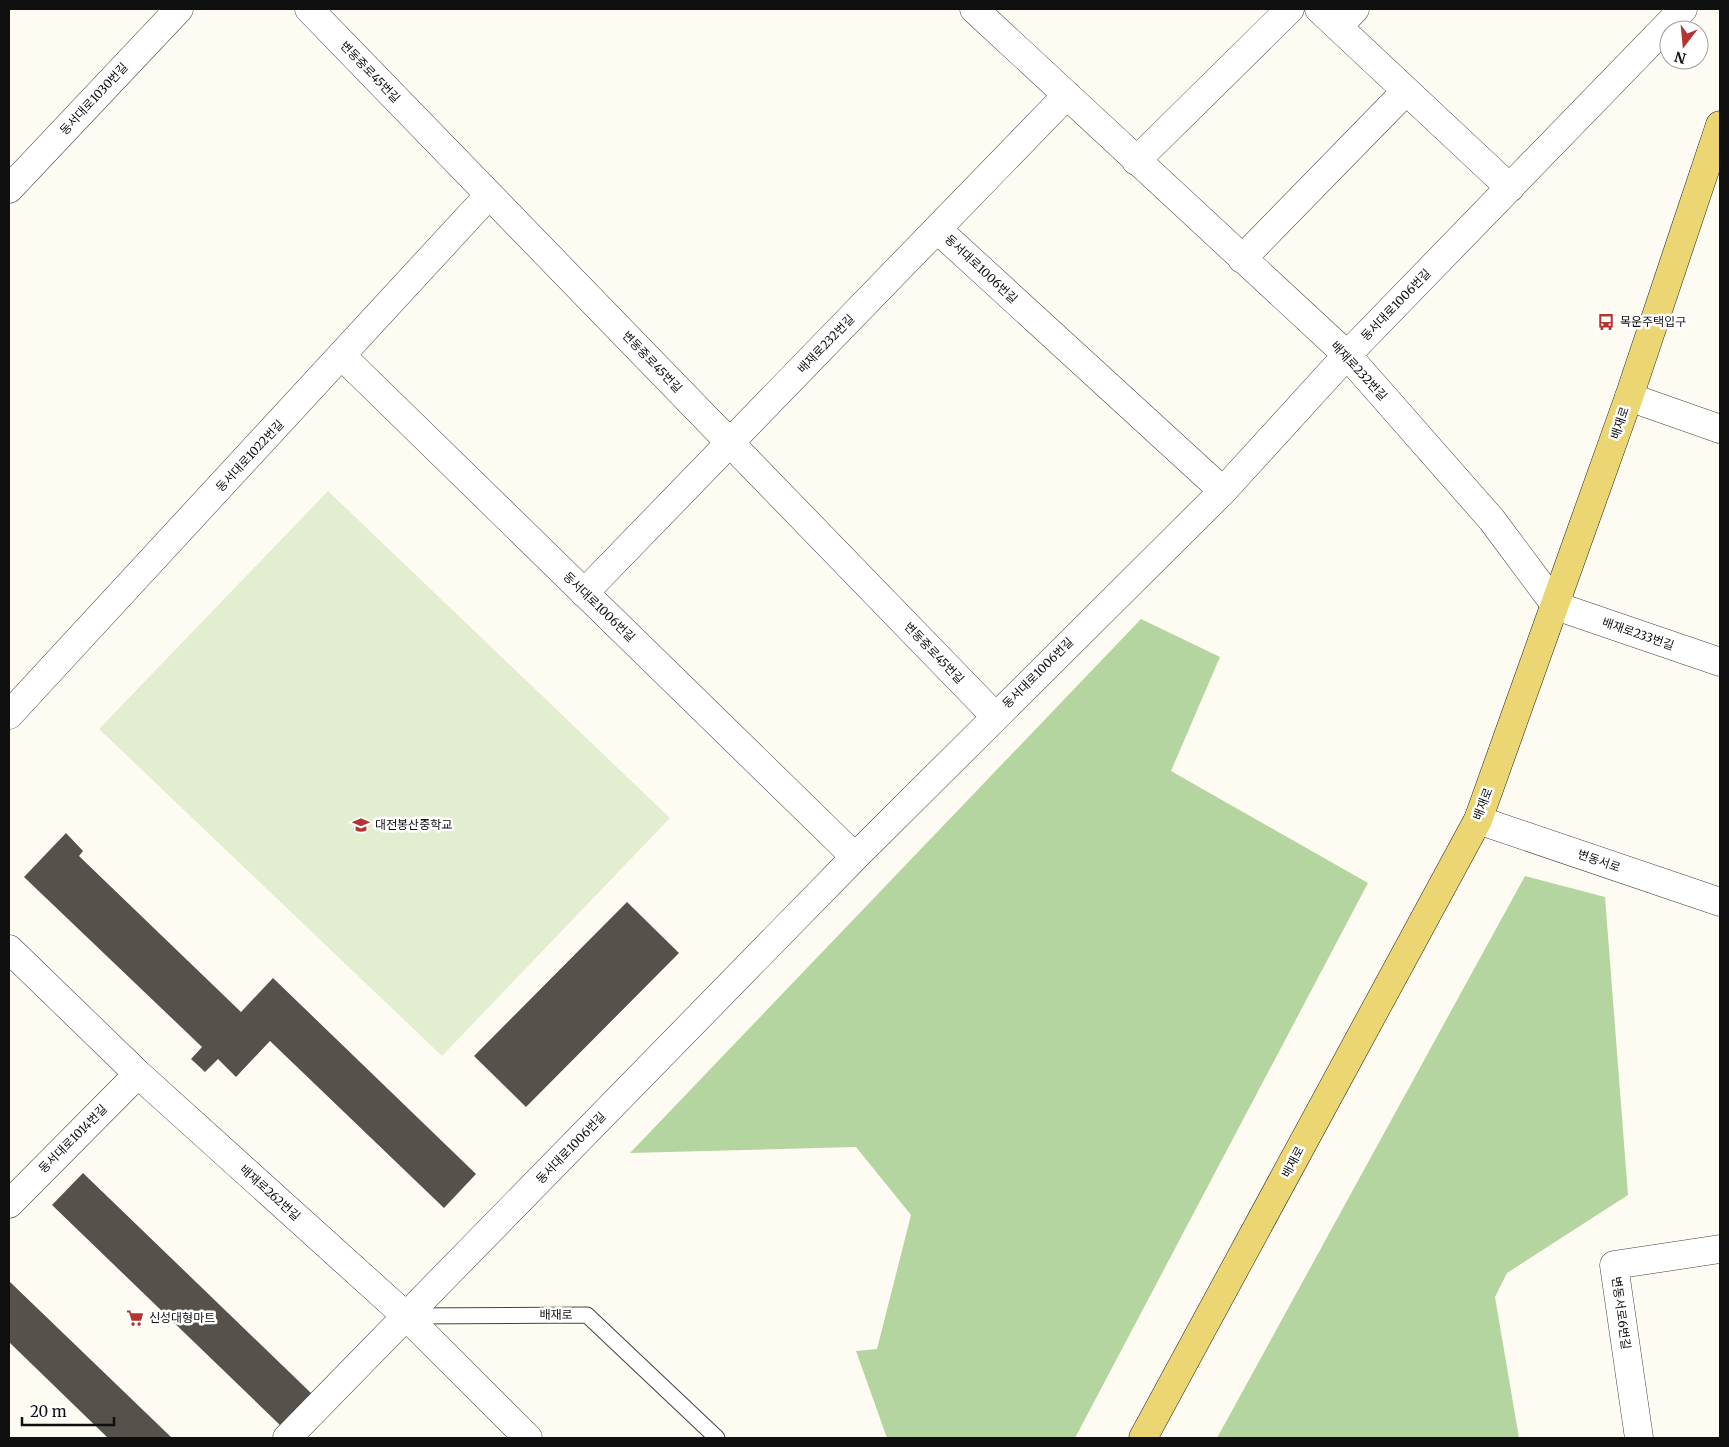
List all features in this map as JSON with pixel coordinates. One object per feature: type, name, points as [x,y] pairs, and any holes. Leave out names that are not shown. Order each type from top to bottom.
[{"type":"main road","name":"배재로","points":[[1143,1438],[1478,820],[1556,606],[1629,397],[1720,125]]},
{"type":"street","name":"동서대로1030번길","points":[[9,188],[179,9]]},
{"type":"street","name":"변동중로45번길","points":[[309,9],[995,716]]},
{"type":"street","name":"배재로232번길","points":[[974,9],[1347,355],[1492,520],[1556,606]]},
{"type":"street","points":[[1136,161],[1290,9]]},
{"type":"street","name":"동서대로1006번길","points":[[287,1438],[995,716],[1223,491],[1347,355],[1683,9]]},
{"type":"street","points":[[1337,15],[1406,91],[1510,188]]},
{"type":"street","points":[[1242,259],[1406,91]]},
{"type":"street","name":"배재로232번길","points":[[584,593],[1067,95]]},
{"type":"street","name":"동서대로1022번길","points":[[9,715],[489,195]]},
{"type":"street","name":"동서대로1006번길","points":[[937,229],[1223,491]]},
{"type":"street","name":"동서대로1006번길","points":[[342,356],[855,858]]},
{"type":"street","points":[[1629,397],[1720,429]]},
{"type":"street","name":"배재로233번길","points":[[1556,606],[1720,662]]},
{"type":"street","name":"변동서로","points":[[1478,820],[1720,902]]},
{"type":"street","name":"배재로262번길","points":[[9,950],[138,1074],[406,1316],[528,1438]]},
{"type":"street","name":"동서대로1014번길","points":[[9,1204],[138,1074]]},
{"type":"street","name":"변동서로6번길","points":[[1639,1438],[1614,1265],[1720,1249]]},
{"type":"lane","name":"배재로","points":[[406,1316],[587,1315],[717,1438]]},
{"type":"green space","points":[[328,491],[670,818],[442,1056],[99,729]]},
{"type":"green space","points":[[1141,619],[1220,657],[1171,771],[1368,883],[1075,1438],[887,1438],[856,1351],[877,1349],[911,1215],[856,1147],[630,1153]]},
{"type":"green space","points":[[1525,876],[1605,897],[1628,1195],[1507,1273],[1495,1297],[1519,1438],[1217,1438]]},
{"type":"building","points":[[66,833],[83,851],[79,856],[241,1012],[273,978],[476,1174],[444,1208],[270,1041],[236,1077],[218,1059],[205,1072],[191,1059],[202,1047],[24,877]]},
{"type":"building","points":[[627,902],[679,953],[526,1107],[474,1056]]},
{"type":"building","points":[[83,1173],[312,1394],[281,1426],[52,1205]]},
{"type":"building","points":[[9,1281],[172,1438],[108,1438],[9,1342]]},
{"type":"place","name":"목운주택입구","points":[[1606,322]]},
{"type":"place","name":"대전봉산중학교","points":[[361,825]]},
{"type":"place","name":"신성대형마트","points":[[135,1318]]}]
